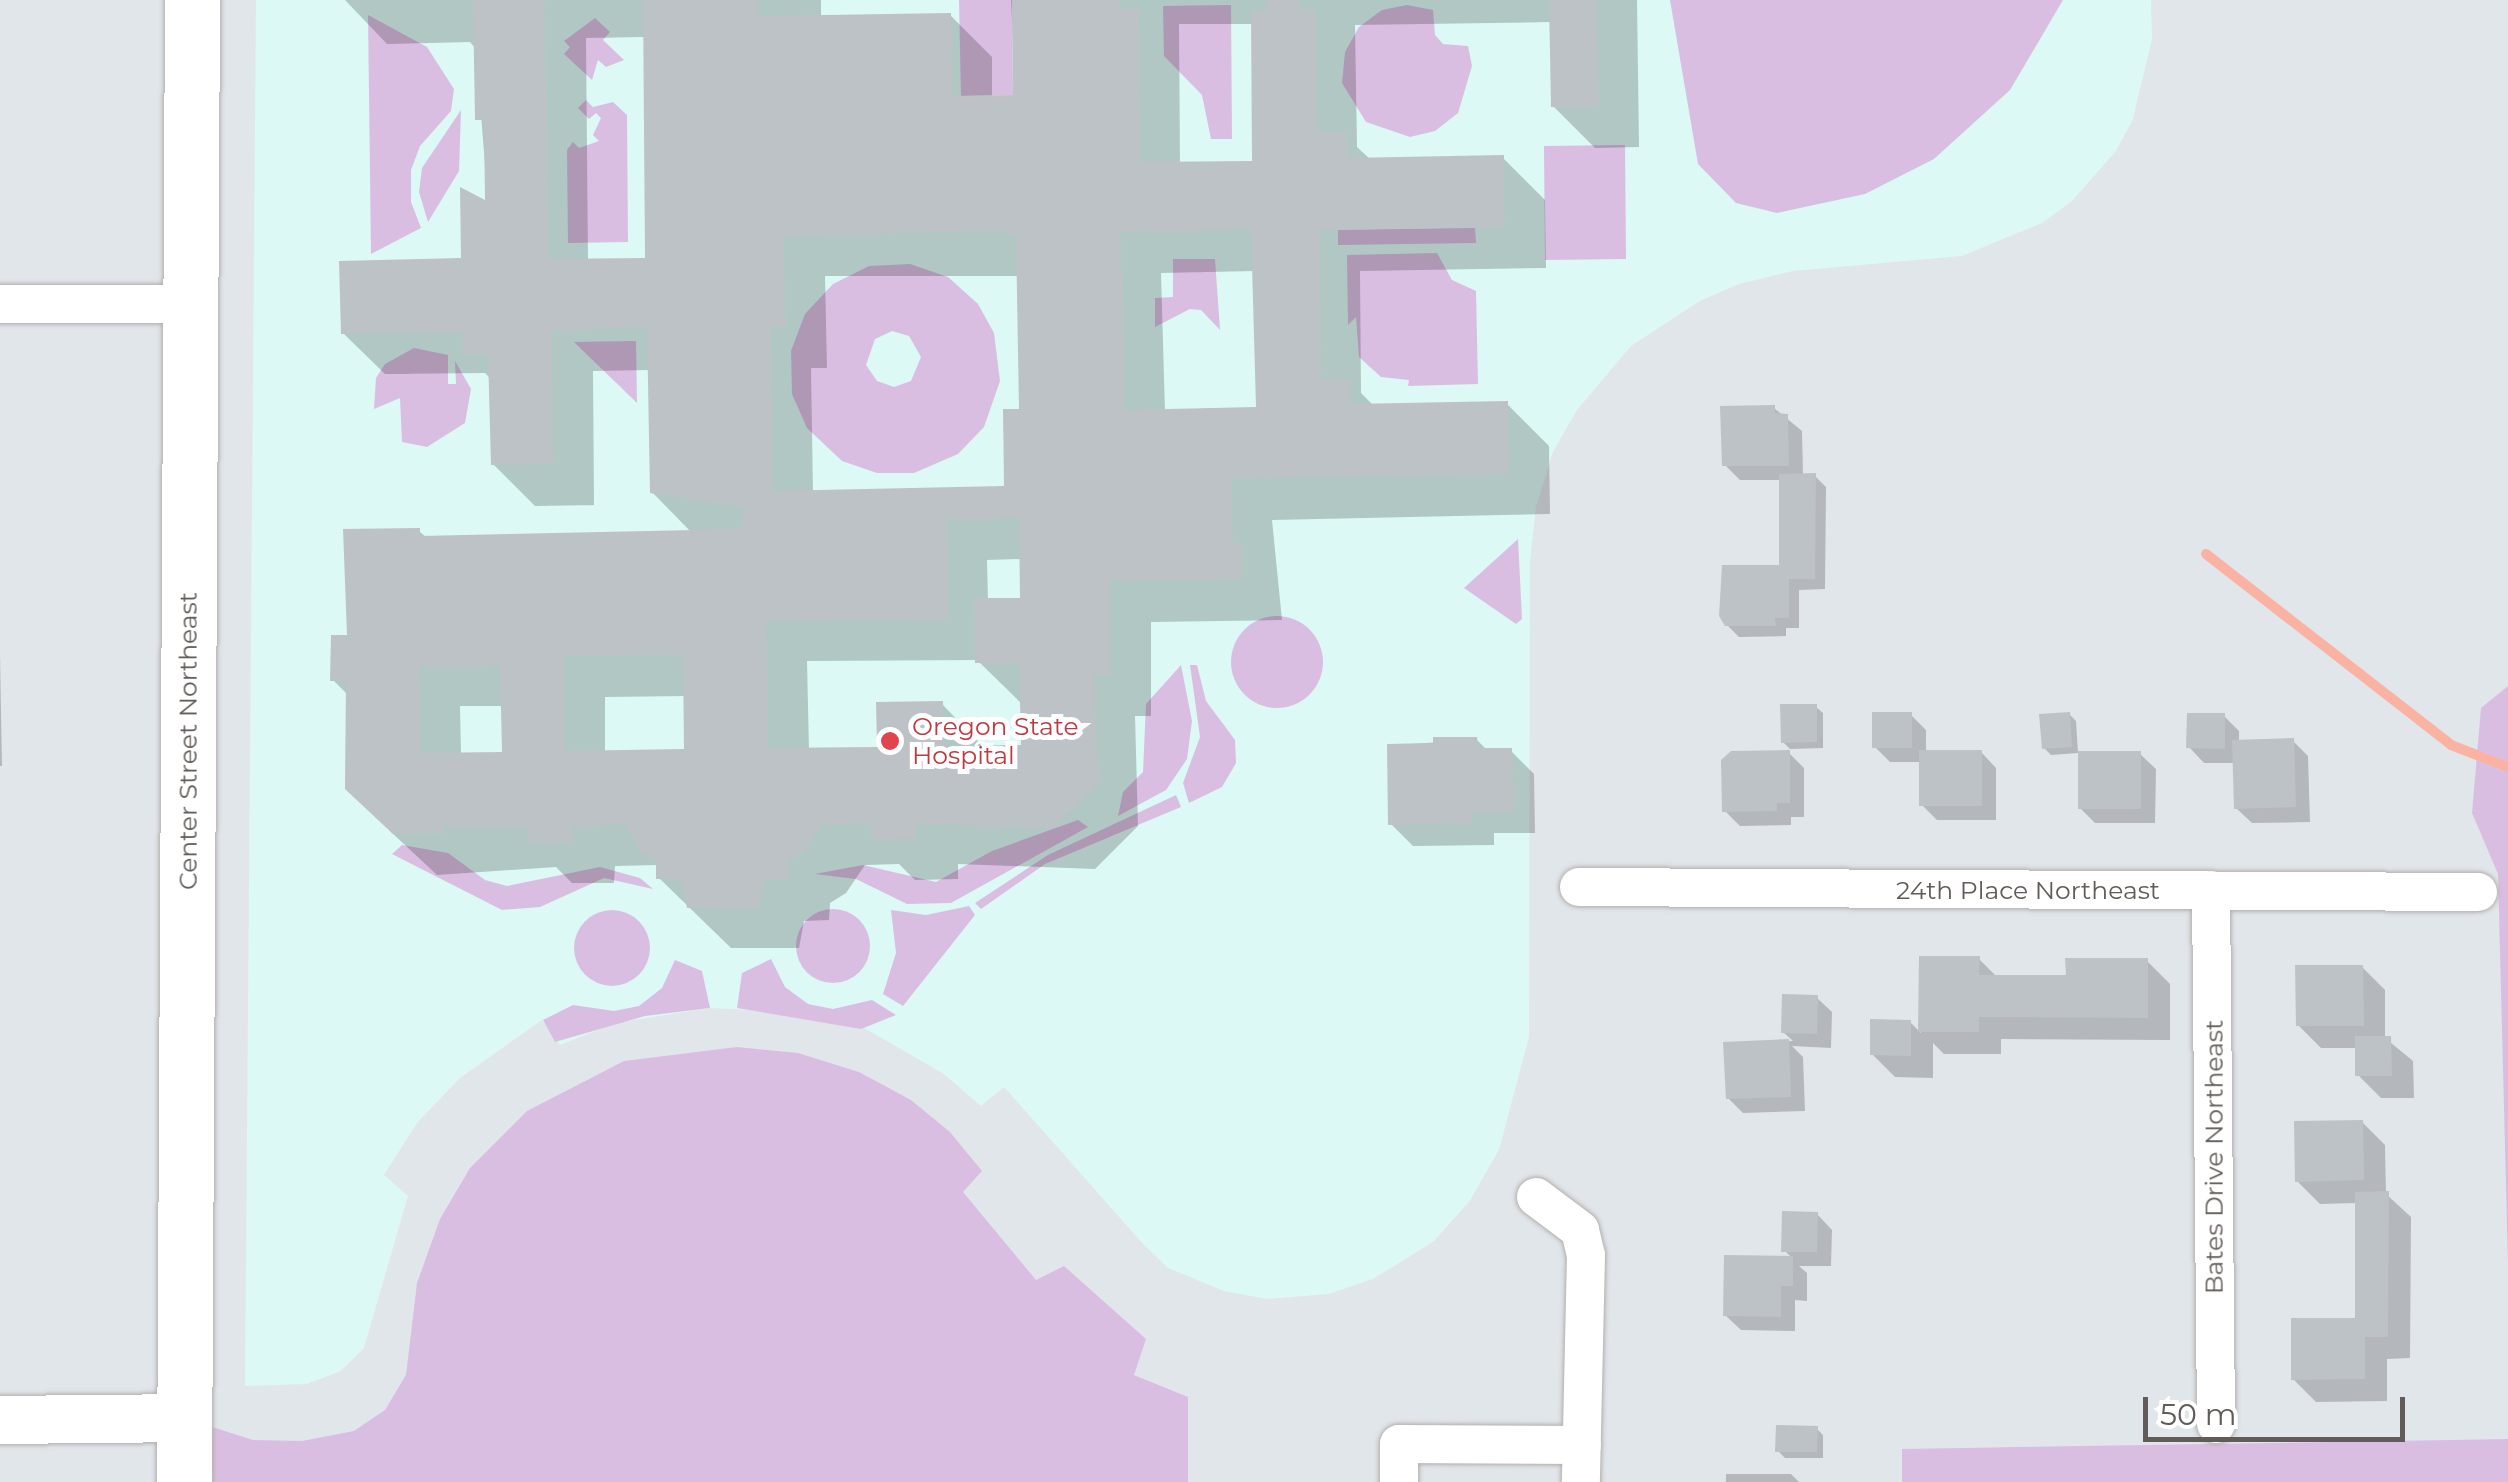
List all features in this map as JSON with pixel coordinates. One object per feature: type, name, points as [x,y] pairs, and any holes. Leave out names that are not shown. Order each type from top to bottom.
[{"type":"main road","name":"Center Street Northeast","points":[[184,1482],[192,0]]},
{"type":"street","points":[[0,304],[189,304]]},
{"type":"street","name":"24th Place Northeast","points":[[1579,888],[2478,892]]},
{"type":"street","name":"Bates Drive Northeast","points":[[2212,890],[2216,1424]]},
{"type":"street","points":[[1536,1196],[1580,1230],[1586,1254],[1582,1482]]},
{"type":"street","points":[[0,1420],[184,1418]]},
{"type":"street","points":[[1399,1463],[1582,1444]]},
{"type":"shaded area","name":"Oregon State Hospital","points":[[256,0],[2151,0],[2152,39],[2133,119],[2116,151],[2071,202],[2042,223],[1962,256],[1793,271],[1739,284],[1700,301],[1631,346],[1577,410],[1553,452],[1536,507],[1530,562],[1529,1037],[1499,1150],[1469,1202],[1433,1242],[1373,1279],[1329,1294],[1267,1299],[1224,1291],[1168,1268],[1004,1087],[981,1106],[944,1074],[866,1029],[776,1011],[710,1008],[615,1023],[560,1045],[542,1020],[460,1078],[417,1123],[384,1175],[408,1196],[364,1348],[341,1371],[307,1384],[245,1386]]},
{"type":"shaded area","points":[[959,0],[1012,0],[1013,95],[961,96]]},
{"type":"shaded area","points":[[1670,0],[2063,0],[2010,90],[1934,159],[1865,194],[1777,213],[1736,203],[1698,164]]},
{"type":"shaded area","points":[[1231,5],[1232,139],[1211,139],[1202,95],[1164,56],[1163,6]]},
{"type":"shaded area","points":[[1407,5],[1433,10],[1435,35],[1443,44],[1468,46],[1472,66],[1458,113],[1435,131],[1410,137],[1366,122],[1342,83],[1345,52],[1359,27],[1382,10]]},
{"type":"shaded area","points":[[368,15],[427,47],[454,89],[451,111],[420,146],[411,170],[411,202],[421,228],[371,254]]},
{"type":"shaded area","points":[[595,18],[610,32],[603,40],[624,60],[606,67],[598,60],[592,80],[564,54],[570,47],[564,41]]},
{"type":"shaded area","points":[[586,100],[593,107],[613,102],[627,115],[628,242],[568,243],[567,150],[573,142],[579,148],[599,141],[593,135],[601,118],[596,113],[589,119],[578,108]]},
{"type":"shaded area","points":[[461,110],[459,171],[428,222],[419,192],[422,168]]},
{"type":"shaded area","points":[[1625,145],[1626,259],[1545,260],[1544,146]]},
{"type":"shaded area","points":[[1475,228],[1476,243],[1338,245],[1338,230]]},
{"type":"shaded area","points":[[1437,253],[1452,280],[1476,291],[1478,384],[1408,386],[1409,380],[1381,377],[1359,357],[1356,317],[1348,325],[1347,255]]},
{"type":"shaded area","points":[[1173,259],[1215,259],[1220,330],[1201,310],[1190,309],[1155,327],[1155,298],[1173,297]]},
{"type":"shaded area","points":[[910,264],[948,277],[978,304],[994,333],[1000,381],[984,427],[958,454],[914,473],[877,473],[842,461],[807,428],[792,394],[791,351],[805,314],[833,284],[869,266]],"holes":[[[892,331],[909,336],[921,357],[911,381],[894,387],[877,381],[866,365],[875,339]]]},
{"type":"shaded area","points":[[636,341],[637,403],[574,342]]},
{"type":"shaded area","points":[[414,348],[448,355],[448,384],[456,384],[455,361],[471,389],[465,423],[427,447],[402,442],[400,398],[374,409],[376,378],[385,364]]},
{"type":"shaded area","points":[[1518,539],[1522,619],[1516,624],[1464,588]]},
{"type":"shaded area","points":[[1277,616],[1295,619],[1310,629],[1320,644],[1320,680],[1310,695],[1295,705],[1277,708],[1259,705],[1244,695],[1234,680],[1231,662],[1234,644],[1244,629],[1259,619]]},
{"type":"shaded area","points":[[1181,665],[1192,721],[1187,759],[1166,790],[1118,816],[1123,792],[1143,772],[1146,704]]},
{"type":"shaded area","points":[[1190,665],[1197,665],[1206,701],[1235,740],[1236,763],[1222,787],[1189,803],[1183,783],[1200,737]]},
{"type":"shaded area","points":[[2508,686],[2508,1265],[2498,874],[2472,813],[2481,708]]},
{"type":"shaded area","points":[[1176,795],[1181,807],[1045,864],[981,909],[975,903],[1048,855]]},
{"type":"shaded area","points":[[1078,820],[1088,827],[951,903],[907,904],[856,879],[815,874],[863,865],[936,882],[992,851]]},
{"type":"shaded area","points":[[402,845],[448,853],[485,880],[507,886],[600,867],[640,878],[653,889],[604,878],[540,907],[502,910],[392,854]]},
{"type":"shaded area","points":[[969,906],[975,915],[903,1006],[883,994],[896,953],[891,910],[926,915]]},
{"type":"shaded area","points":[[833,909],[859,920],[870,946],[859,972],[833,983],[807,972],[796,946],[807,920]]},
{"type":"shaded area","points":[[612,910],[639,921],[650,948],[639,975],[612,986],[585,975],[574,948],[585,921]]},
{"type":"shaded area","points":[[771,959],[785,987],[808,1004],[833,1009],[872,1000],[896,1015],[861,1029],[737,1008],[742,973]]},
{"type":"shaded area","points":[[675,960],[702,971],[710,1008],[645,1016],[555,1042],[543,1020],[573,1005],[614,1011],[639,1006],[662,988]]},
{"type":"shaded area","points":[[737,1047],[798,1053],[859,1072],[911,1100],[950,1132],[982,1171],[963,1192],[1036,1280],[1064,1266],[1146,1339],[1134,1375],[1188,1397],[1188,1482],[184,1482],[184,1418],[253,1440],[302,1441],[354,1431],[385,1410],[406,1375],[417,1283],[440,1219],[470,1168],[527,1111],[624,1061]]},
{"type":"shaded area","points":[[2508,1439],[2508,1482],[1902,1482],[1902,1449]]},
{"type":"building","name":"Oregon State Hospital","points":[[473,0],[545,0],[548,259],[645,258],[643,0],[758,0],[758,16],[951,13],[952,96],[1013,95],[1012,0],[1120,0],[1120,9],[1138,9],[1140,162],[1252,161],[1251,11],[1266,10],[1266,0],[1299,0],[1299,9],[1315,9],[1317,132],[1346,132],[1347,158],[1504,155],[1505,227],[1320,230],[1321,379],[1350,379],[1350,404],[1508,401],[1509,473],[1232,479],[1233,545],[1241,545],[1241,579],[1110,581],[1110,675],[1094,675],[1098,784],[1053,828],[917,823],[917,838],[871,839],[871,823],[823,824],[804,852],[789,861],[788,879],[763,880],[758,907],[687,908],[681,879],[656,879],[656,860],[641,852],[625,824],[574,826],[573,842],[527,842],[528,826],[445,826],[444,834],[393,834],[345,789],[346,681],[330,681],[331,635],[347,635],[343,529],[420,528],[420,536],[742,529],[744,507],[650,493],[647,327],[552,330],[553,464],[491,465],[488,354],[463,354],[463,332],[341,334],[339,261],[461,258],[460,187],[485,200],[484,120],[475,120]],"holes":[[[1251,229],[1256,407],[1125,410],[1121,232]],[[1000,231],[1016,236],[1019,409],[1003,409],[1004,486],[773,491],[770,327],[786,327],[784,235]],[[1019,518],[1020,598],[974,598],[975,663],[1019,663],[1021,745],[944,746],[943,701],[876,702],[877,747],[768,748],[767,621],[948,619],[947,519]],[[683,655],[684,749],[564,751],[564,656]],[[500,665],[502,752],[420,753],[419,666]]]},
{"type":"building","points":[[1549,0],[1597,0],[1599,106],[1551,107]]},
{"type":"building","points":[[1775,405],[1775,413],[1788,414],[1789,466],[1722,466],[1720,406]]},
{"type":"building","points":[[1816,473],[1815,579],[1789,579],[1789,618],[1775,618],[1776,626],[1725,626],[1719,616],[1722,565],[1779,565],[1779,474]]},
{"type":"building","points":[[1780,704],[1817,704],[1817,742],[1781,743]]},
{"type":"building","points":[[1872,712],[1912,712],[1912,748],[1872,748]]},
{"type":"building","points":[[2070,712],[2072,747],[2042,749],[2039,714]]},
{"type":"building","points":[[2187,713],[2225,713],[2225,749],[2186,748]]},
{"type":"building","points":[[1433,737],[1477,737],[1478,748],[1512,748],[1514,811],[1472,811],[1472,823],[1388,825],[1387,744],[1433,743]]},
{"type":"building","points":[[2294,738],[2296,807],[2234,809],[2232,740]]},
{"type":"building","points":[[1790,750],[1790,803],[1777,803],[1777,811],[1722,812],[1721,760],[1731,751]]},
{"type":"building","points":[[1919,750],[1982,750],[1982,806],[1919,806]]},
{"type":"building","points":[[2078,751],[2141,751],[2141,809],[2078,809]]},
{"type":"building","points":[[1919,956],[1980,956],[1979,975],[2066,975],[2065,958],[2148,958],[2148,1018],[1979,1017],[1979,1032],[1918,1032]]},
{"type":"building","points":[[2295,965],[2363,965],[2364,1026],[2296,1026]]},
{"type":"building","points":[[1782,994],[1818,995],[1817,1034],[1781,1033]]},
{"type":"building","points":[[1870,1019],[1911,1020],[1911,1056],[1870,1055]]},
{"type":"building","points":[[2355,1036],[2391,1036],[2392,1076],[2355,1076]]},
{"type":"building","points":[[1789,1039],[1791,1097],[1726,1099],[1723,1042]]},
{"type":"building","points":[[2363,1120],[2364,1180],[2295,1182],[2294,1121]]},
{"type":"building","points":[[2389,1191],[2388,1337],[2365,1337],[2365,1379],[2291,1380],[2291,1318],[2355,1318],[2355,1192]]},
{"type":"building","points":[[1782,1211],[1818,1212],[1817,1252],[1781,1252]]},
{"type":"building","points":[[1724,1255],[1793,1256],[1793,1286],[1781,1286],[1781,1317],[1723,1316]]},
{"type":"building","points":[[1776,1425],[1818,1426],[1817,1452],[1775,1452]]},
{"type":"waterway","points":[[2206,554],[2451,745],[2508,767]]},
{"type":"place","name":"Oregon State Hospital","points":[[890,741]]}]
